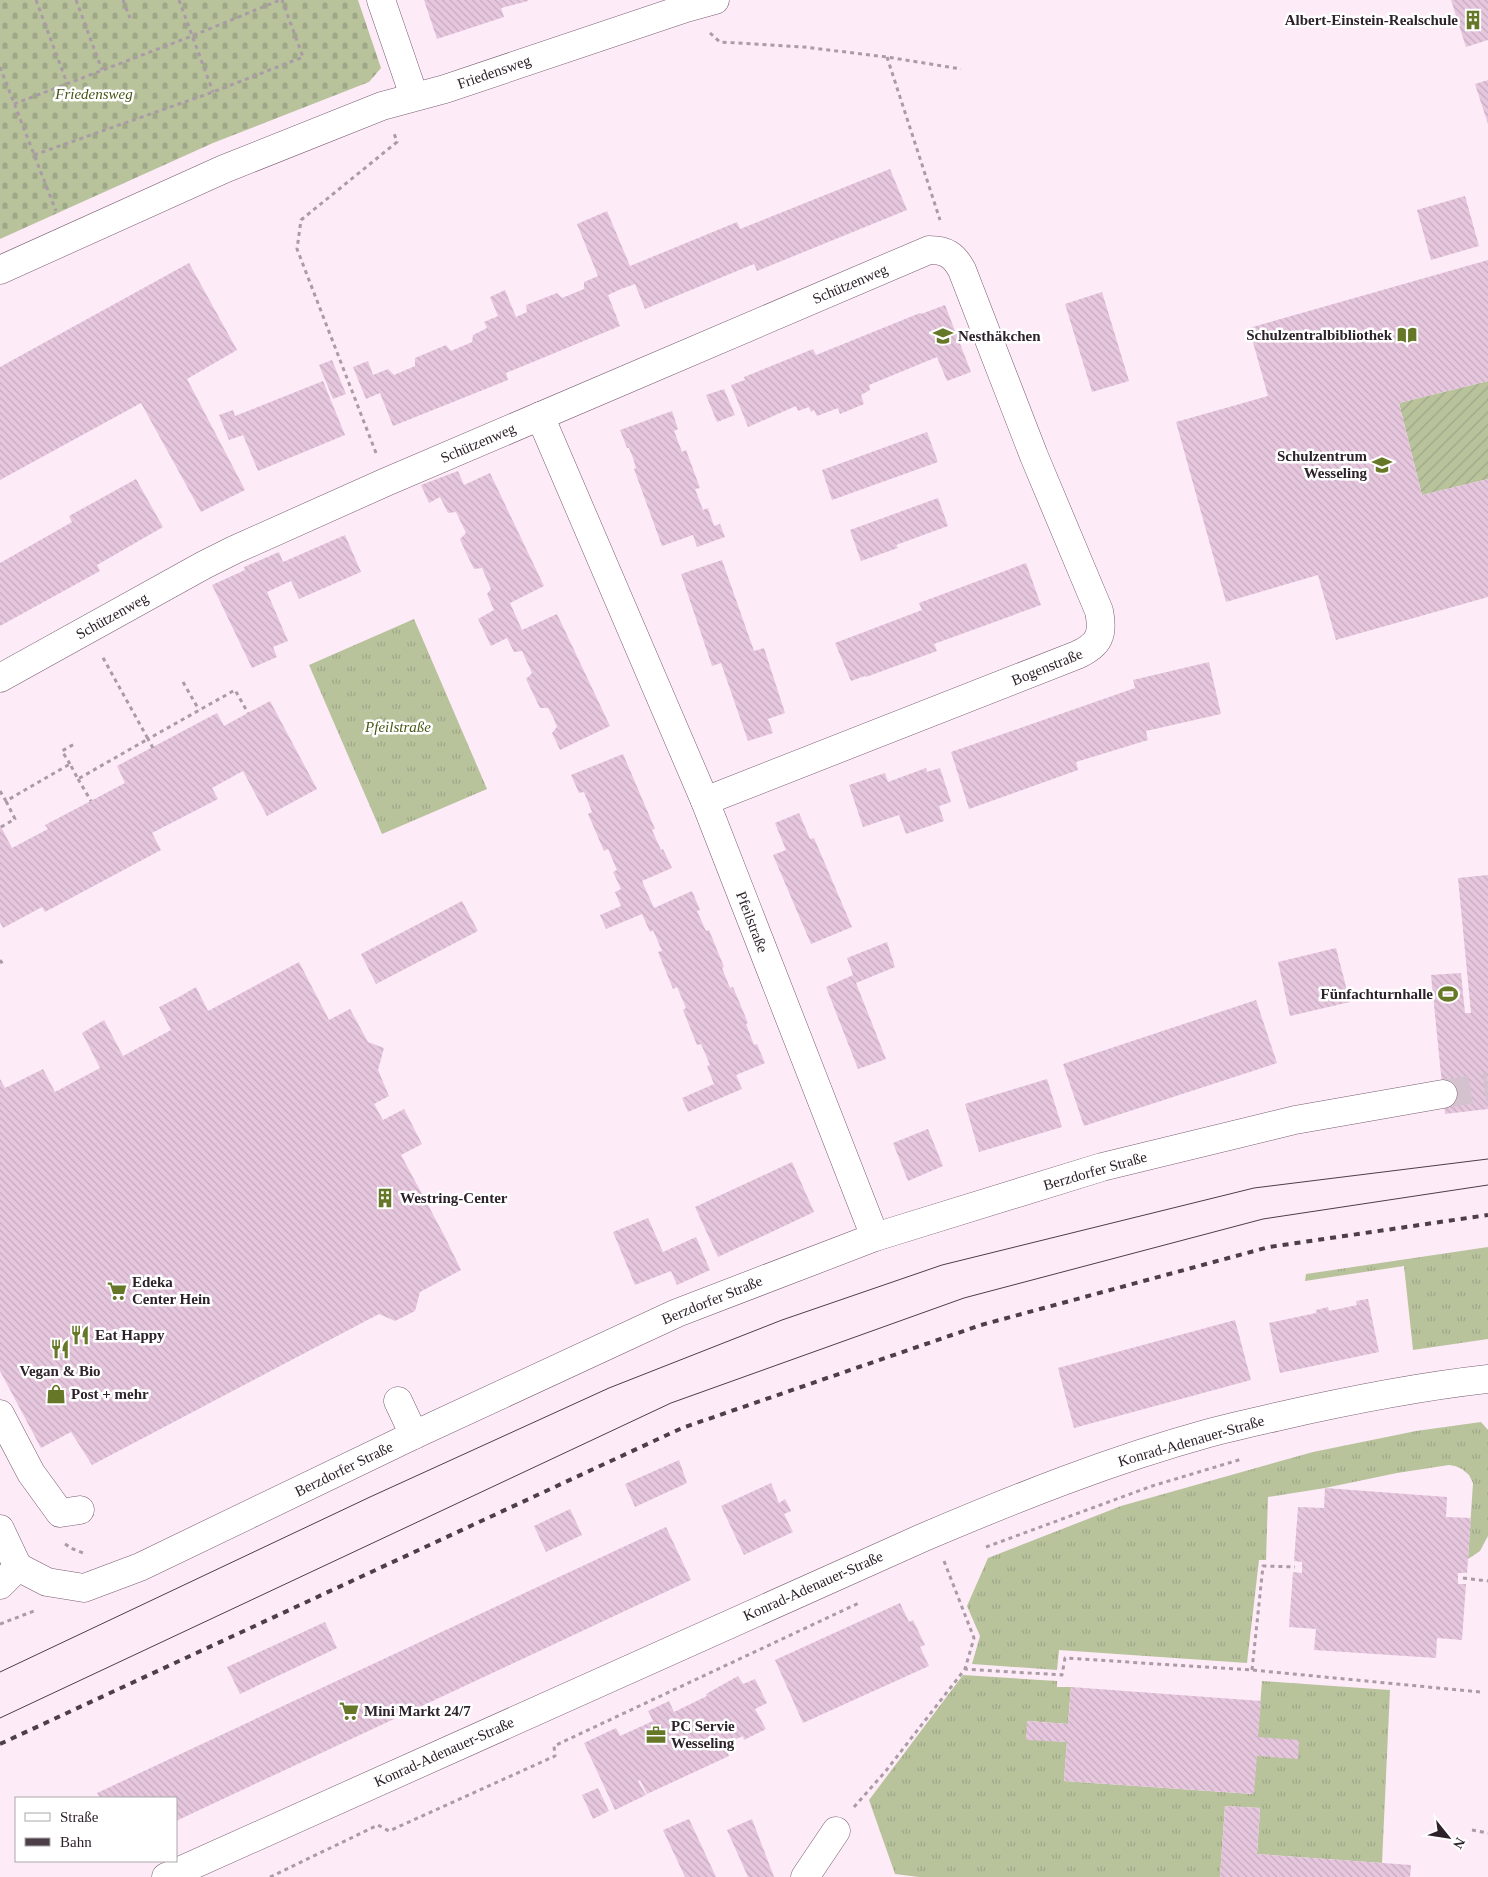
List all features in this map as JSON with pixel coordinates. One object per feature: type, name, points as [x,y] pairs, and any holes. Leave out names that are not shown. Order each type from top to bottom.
[{"type":"street","points":[[381,0],[414,96]]},
{"type":"street","name":"Friedensweg","points":[[0,270],[224,169],[382,106],[445,89],[714,0]]},
{"type":"street","name":"Schützenweg","points":[[0,678],[204,565],[386,482],[929,250],[940,250],[956,262]]},
{"type":"street","name":"Bogenstraße","points":[[705,800],[1078,655],[1090,649],[1096,643],[1102,627],[1099,611],[956,262]]},
{"type":"street","name":"Pfeilstraße","points":[[540,416],[705,800],[875,1236]]},
{"type":"street","name":"Berzdorfer Straße","points":[[9,1576],[84,1588],[140,1567],[676,1312],[875,1236],[1102,1167],[1295,1120],[1443,1094]]},
{"type":"street","name":"Konrad-Adenauer-Straße","points":[[166,1877],[933,1533],[1005,1503],[1089,1472],[1210,1432],[1344,1401],[1410,1389],[1488,1379]]},
{"type":"street","points":[[398,1401],[414,1435]]},
{"type":"street","points":[[0,1414],[31,1473],[60,1513],[80,1510]]},
{"type":"street","points":[[0,1529],[9,1576]]},
{"type":"street","points":[[805,1877],[836,1831]]},
{"type":"path","points":[[36,0],[67,83]]},
{"type":"path","points":[[76,0],[102,70]]},
{"type":"path","points":[[123,0],[130,18]]},
{"type":"path","points":[[179,0],[213,92]]},
{"type":"path","points":[[14,104],[281,0],[303,57],[213,92],[34,155]]},
{"type":"path","points":[[720,42],[804,47],[887,57],[961,69]]},
{"type":"path","points":[[887,57],[956,262]]},
{"type":"path","points":[[0,67],[66,240]]},
{"type":"path","points":[[386,482],[297,248],[300,220],[397,142]]},
{"type":"path","points":[[87,629],[152,748]]},
{"type":"path","points":[[183,682],[199,710]]},
{"type":"path","points":[[78,779],[235,690],[248,713]]},
{"type":"path","points":[[76,743],[62,751],[91,801]]},
{"type":"path","points":[[6,801],[70,764]]},
{"type":"path","points":[[0,791],[15,819],[1,827]]},
{"type":"path","points":[[0,960],[4,966]]},
{"type":"path","points":[[981,1549],[1152,1486],[1244,1458]]},
{"type":"path","points":[[836,1831],[858,1801],[885,1772],[965,1668],[974,1638],[933,1533]]},
{"type":"path","points":[[936,1567],[954,1559]]},
{"type":"path","points":[[1252,1670],[1263,1566],[1295,1567]]},
{"type":"path","points":[[1463,1578],[1488,1581]]},
{"type":"path","points":[[270,1877],[378,1825],[389,1831],[555,1756],[554,1746],[865,1600]]},
{"type":"path","points":[[965,1668],[1062,1675],[1065,1658],[1252,1670],[1480,1692]]},
{"type":"path","points":[[1472,1830],[1488,1833]]},
{"type":"green space","name":"Friedensweg","points":[[0,0],[358,0],[381,68],[369,82],[213,143],[0,239]]},
{"type":"green space","points":[[1488,381],[1488,479],[1422,495],[1399,403]]},
{"type":"green space","name":"Pfeilstraße","points":[[414,619],[487,789],[382,834],[309,665]]},
{"type":"green space","points":[[1488,1247],[1488,1339],[1413,1350],[1404,1266],[1305,1281],[1306,1274]]},
{"type":"green space","points":[[1481,1422],[1488,1430],[1488,1536],[1480,1551],[1468,1559],[1473,1483],[1469,1475],[1455,1466],[1449,1465],[1397,1473],[1325,1488],[1268,1497],[1266,1560],[1259,1560],[1247,1663],[1059,1650],[1057,1670],[972,1664],[980,1636],[967,1606],[988,1558],[1121,1506],[1313,1452],[1416,1431]]},
{"type":"green space","points":[[963,1675],[1057,1681],[1057,1687],[1071,1687],[1068,1724],[1028,1721],[1026,1739],[1067,1742],[1064,1781],[1253,1794],[1262,1681],[1390,1690],[1382,1863],[1257,1854],[1260,1808],[1225,1806],[1220,1877],[919,1877],[895,1874],[869,1800]]},
{"type":"building","points":[[424,0],[528,1],[501,8],[504,17],[437,39]]},
{"type":"building","name":"Albert-Einstein-Realschule","points":[[1451,0],[1488,0],[1488,40],[1466,47]]},
{"type":"building","points":[[1488,80],[1488,124],[1475,84]]},
{"type":"building","points":[[890,169],[907,210],[757,271],[754,264],[645,309],[635,284],[621,289],[608,295],[620,326],[506,373],[508,380],[393,426],[380,393],[366,399],[353,367],[368,361],[373,375],[388,369],[394,375],[415,366],[415,358],[446,345],[451,351],[472,342],[473,335],[487,328],[484,322],[498,316],[490,297],[505,290],[516,317],[527,312],[526,305],[557,293],[562,298],[584,289],[584,282],[598,276],[577,224],[607,211],[630,266],[737,222],[740,229]]},
{"type":"building","points":[[1465,196],[1479,246],[1431,260],[1417,210]]},
{"type":"building","name":"Schulzentrum Wesseling","points":[[1488,260],[1488,381],[1399,403],[1422,495],[1488,479],[1488,597],[1336,640],[1318,575],[1226,602],[1176,422],[1268,396],[1249,328]]},
{"type":"building","points":[[189,263],[237,350],[187,379],[245,490],[201,512],[141,403],[0,480],[0,367]]},
{"type":"building","points":[[1102,292],[1129,381],[1092,392],[1065,304]]},
{"type":"building","points":[[945,305],[971,372],[947,381],[937,357],[869,385],[870,390],[861,395],[864,404],[840,414],[838,408],[817,416],[814,410],[811,412],[809,407],[798,411],[796,406],[748,427],[731,385],[745,380],[744,377],[813,349],[816,355],[920,313]]},
{"type":"building","points":[[332,360],[346,394],[333,399],[319,365]]},
{"type":"building","points":[[323,381],[345,435],[258,471],[243,435],[229,440],[219,415],[233,410],[235,416]]},
{"type":"building","points":[[724,389],[735,415],[717,422],[706,395]]},
{"type":"building","points":[[672,411],[678,429],[674,431],[682,452],[686,450],[700,488],[695,489],[703,510],[708,508],[714,526],[720,524],[725,537],[697,547],[693,535],[662,546],[634,469],[636,468],[633,458],[620,430]]},
{"type":"building","points":[[927,432],[938,462],[832,500],[822,470]]},
{"type":"building","points":[[458,471],[464,485],[490,473],[544,586],[510,603],[522,630],[557,614],[610,726],[560,750],[552,733],[557,727],[553,717],[548,708],[540,708],[526,679],[532,673],[522,651],[514,652],[507,638],[491,646],[478,619],[494,610],[487,594],[491,589],[482,568],[474,569],[466,553],[460,539],[466,533],[456,512],[448,513],[440,497],[429,503],[421,485]]},
{"type":"building","points":[[136,479],[163,527],[97,565],[100,571],[0,626],[0,563],[72,522],[69,516]]},
{"type":"building","points":[[938,498],[948,526],[896,545],[898,548],[861,561],[850,530]]},
{"type":"building","points":[[345,535],[361,572],[299,599],[291,581],[267,592],[288,641],[273,647],[277,657],[252,668],[212,585],[245,570],[244,567],[279,552],[283,562]]},
{"type":"building","points":[[722,560],[754,651],[764,648],[785,713],[768,719],[773,733],[748,741],[721,663],[712,666],[681,574]]},
{"type":"building","points":[[1026,563],[1041,605],[934,644],[937,651],[851,681],[835,643],[922,610],[919,603]]},
{"type":"building","points":[[1209,662],[1221,714],[1146,731],[1148,740],[1076,762],[1078,770],[969,809],[951,752],[1135,688],[1133,680]]},
{"type":"building","points":[[270,701],[317,789],[267,816],[243,771],[212,788],[218,799],[152,833],[161,850],[45,912],[42,907],[3,928],[0,922],[0,825],[12,848],[48,829],[45,825],[125,783],[117,766],[217,713],[224,726]]},
{"type":"building","points":[[623,754],[655,829],[652,830],[672,868],[642,881],[654,908],[692,891],[700,910],[697,911],[706,931],[709,930],[724,967],[722,968],[730,988],[733,987],[748,1023],[746,1024],[754,1045],[757,1044],[765,1063],[736,1075],[742,1089],[688,1112],[682,1098],[714,1084],[707,1066],[710,1065],[701,1044],[697,1045],[683,1010],[686,1008],[677,987],[673,989],[658,952],[662,951],[653,930],[650,932],[642,914],[606,929],[600,915],[621,906],[615,892],[621,889],[613,872],[617,870],[608,849],[604,851],[588,814],[592,812],[584,792],[579,793],[571,775]]},
{"type":"building","points":[[926,768],[927,772],[940,768],[951,802],[939,806],[944,821],[906,834],[899,815],[863,827],[849,785],[885,773],[888,782]]},
{"type":"building","points":[[799,813],[810,839],[814,838],[852,927],[811,944],[773,855],[786,850],[775,823]]},
{"type":"building","name":"Fünfachturnhalle","points":[[1488,875],[1488,1109],[1445,1114],[1431,975],[1461,973],[1465,1013],[1471,1013],[1458,878]]},
{"type":"building","points":[[462,901],[478,931],[376,984],[361,954]]},
{"type":"building","points":[[887,942],[895,967],[856,983],[886,1059],[858,1069],[826,987],[853,975],[847,958]]},
{"type":"building","points":[[1336,948],[1350,1002],[1290,1016],[1278,962]]},
{"type":"building","points":[[299,962],[329,1020],[350,1009],[368,1042],[384,1048],[378,1070],[389,1096],[374,1104],[383,1120],[404,1109],[422,1144],[401,1155],[461,1270],[420,1292],[415,1311],[395,1321],[379,1314],[92,1465],[71,1432],[41,1448],[0,1371],[0,1079],[5,1088],[43,1069],[55,1092],[100,1068],[82,1033],[104,1020],[123,1056],[171,1030],[159,1007],[196,987],[208,1011]]},
{"type":"building","points":[[1256,1000],[1277,1063],[1084,1126],[1063,1064]]},
{"type":"building","points":[[1047,1079],[1062,1127],[979,1152],[965,1104]]},
{"type":"building","points":[[928,1129],[943,1166],[908,1181],[893,1143]]},
{"type":"building","points":[[792,1162],[814,1212],[718,1257],[695,1207]]},
{"type":"building","points":[[648,1218],[663,1252],[696,1237],[710,1270],[677,1285],[671,1271],[635,1285],[613,1232]]},
{"type":"building","points":[[1368,1299],[1379,1352],[1280,1373],[1269,1323],[1316,1313],[1316,1310],[1328,1307],[1329,1311],[1357,1305],[1356,1301]]},
{"type":"building","points":[[1235,1320],[1251,1380],[1074,1428],[1058,1368]]},
{"type":"building","points":[[679,1460],[687,1483],[635,1507],[625,1484]]},
{"type":"building","points":[[771,1483],[779,1503],[785,1499],[791,1511],[784,1514],[793,1532],[744,1555],[721,1506]]},
{"type":"building","points":[[1325,1488],[1447,1497],[1446,1517],[1471,1518],[1467,1573],[1458,1573],[1458,1584],[1466,1584],[1462,1640],[1437,1638],[1436,1658],[1314,1650],[1316,1629],[1289,1627],[1293,1572],[1302,1573],[1302,1562],[1294,1561],[1298,1507],[1324,1508]]},
{"type":"building","points":[[570,1509],[582,1535],[546,1552],[534,1526]]},
{"type":"building","points":[[666,1527],[691,1580],[178,1820],[178,1797],[99,1797],[97,1793]]},
{"type":"building","points":[[900,1603],[909,1622],[913,1620],[925,1645],[920,1647],[929,1666],[803,1723],[775,1660]]},
{"type":"building","points":[[325,1622],[337,1648],[240,1694],[227,1667]]},
{"type":"building","points":[[738,1676],[743,1684],[755,1679],[767,1703],[755,1709],[766,1729],[744,1740],[743,1736],[725,1744],[729,1756],[647,1794],[640,1780],[638,1781],[646,1795],[615,1810],[584,1743],[616,1728],[620,1736],[653,1721],[648,1711],[669,1701],[674,1712],[707,1696],[706,1694]]},
{"type":"building","points":[[1071,1687],[1261,1701],[1258,1737],[1299,1740],[1298,1759],[1257,1756],[1254,1794],[1064,1781],[1067,1742],[1026,1740],[1027,1721],[1068,1724]]},
{"type":"building","points":[[598,1788],[609,1811],[593,1819],[582,1795]]},
{"type":"building","points":[[1225,1806],[1260,1808],[1257,1854],[1411,1865],[1410,1877],[1220,1877]]},
{"type":"building","points":[[689,1819],[716,1877],[685,1877],[663,1830]]},
{"type":"building","points":[[752,1819],[774,1877],[748,1877],[727,1830]]},
{"type":"tunnel","points":[[1443,1094],[1488,1087]]},
{"type":"tram line","points":[[0,1672],[370,1497],[609,1388],[782,1320],[942,1265],[1254,1188],[1488,1159]]},
{"type":"tram line","points":[[0,1718],[671,1403],[964,1298],[1263,1219],[1488,1185]]},
{"type":"railway","points":[[0,1744],[682,1428],[981,1325],[1269,1247],[1488,1215]]},
{"type":"place","name":"Albert-Einstein-Realschule","points":[[1473,20]]},
{"type":"place","name":"Schulzentralbibliothek","points":[[1407,335]]},
{"type":"place","name":"Nesthäkchen","points":[[943,336]]},
{"type":"place","name":"Schulzentrum Wesseling","points":[[1382,465]]},
{"type":"place","name":"Fünfachturnhalle","points":[[1448,994]]},
{"type":"place","name":"Westring-Center","points":[[385,1198]]},
{"type":"place","name":"Edeka Center Hein","points":[[117,1291]]},
{"type":"place","name":"Eat Happy","points":[[80,1335]]},
{"type":"place","name":"Vegan & Bio","points":[[60,1349]]},
{"type":"place","name":"Post + mehr","points":[[56,1394]]},
{"type":"place","name":"Mini Markt 24/7","points":[[349,1711]]},
{"type":"place","name":"PC Servie Wesseling","points":[[656,1735]]}]
